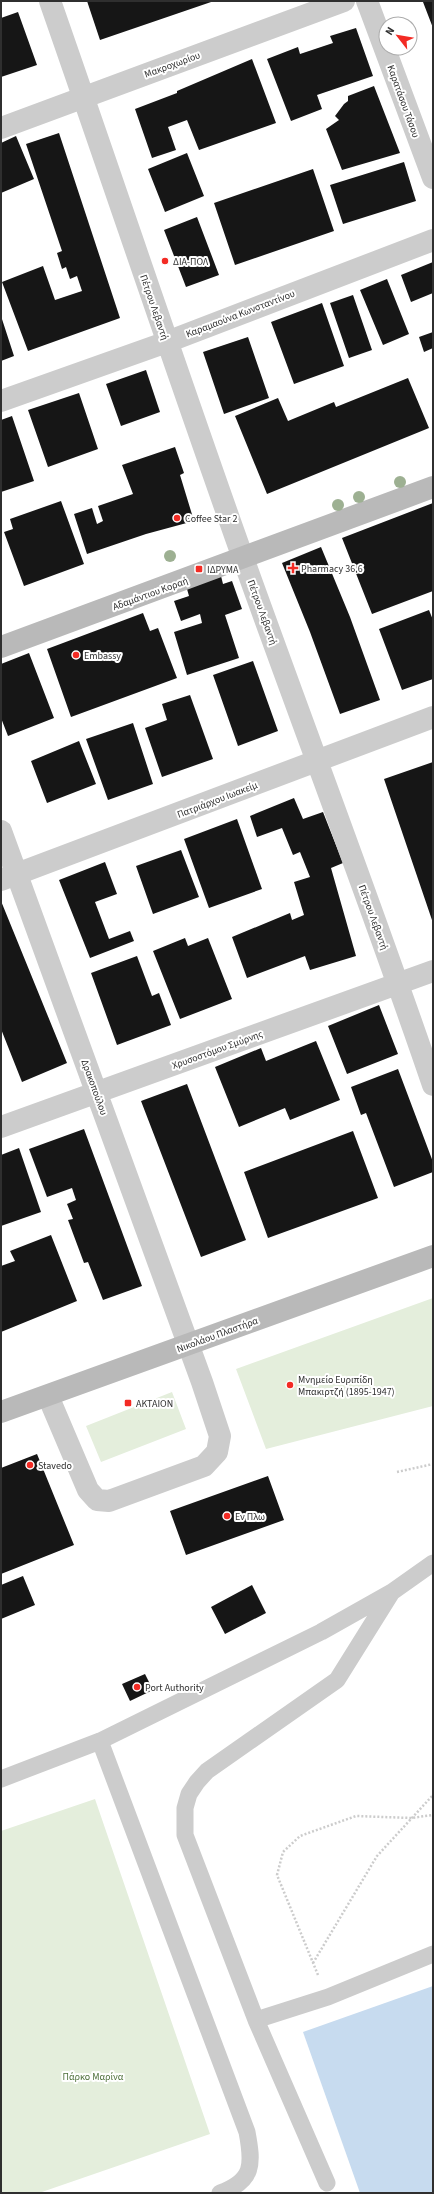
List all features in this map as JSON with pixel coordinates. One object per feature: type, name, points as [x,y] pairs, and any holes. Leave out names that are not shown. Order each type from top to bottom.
[{"type":"main road","name":"Αδαμάντιου Κοραή","points":[[1,648],[433,487]]},
{"type":"main road","name":"Νικολάου Πλαστήρα","points":[[1,1412],[433,1256]]},
{"type":"street","name":"Πέτρου Λεβαντή","points":[[50,1],[84,97],[166,342],[398,984],[433,1085]]},
{"type":"street","name":"Μακροχωρίου","points":[[1,128],[344,1]]},
{"type":"street","name":"Καρατάσου Τάσου","points":[[367,1],[433,178]]},
{"type":"street","name":"Καραμαούνα Κωνσταντίνου","points":[[1,401],[166,342],[433,240]]},
{"type":"street","name":"Πατριάρχου Ιωακείμ","points":[[9,877],[433,717]]},
{"type":"street","name":"Δρακοπούλου","points":[[1,830],[9,877],[97,1092],[220,1436],[217,1452],[204,1466],[109,1501],[97,1500],[88,1490],[48,1396]]},
{"type":"street","name":"Χρυσοστόμου Σμύρνης","points":[[1,1127],[433,971]]},
{"type":"lane","points":[[1,1779],[100,1741],[321,1632],[392,1592],[433,1563]]},
{"type":"lane","points":[[327,2183],[256,2020],[185,1834],[185,1808],[189,1794],[207,1770],[337,1680],[392,1592]]},
{"type":"lane","points":[[100,1741],[247,2132],[251,2154],[250,2164],[245,2177],[236,2188],[220,2193]]},
{"type":"lane","points":[[256,2020],[328,1997],[433,1954]]},
{"type":"path","points":[[397,1472],[433,1464]]},
{"type":"path","points":[[313,1964],[377,1856],[433,1795]]},
{"type":"path","points":[[328,1997],[277,1875],[283,1852],[300,1836],[356,1816],[411,1818],[433,1815]]},
{"type":"green space","points":[[433,1298],[433,1406],[266,1449],[236,1369]]},
{"type":"green space","points":[[172,1392],[186,1429],[101,1462],[86,1426]]},
{"type":"green space","name":"Πάρκο Μαρίνα","points":[[95,1799],[210,2134],[39,2193],[1,2193],[1,1831]]},
{"type":"water","points":[[433,1986],[433,2193],[360,2193],[303,2032]]},
{"type":"building","points":[[87,1],[214,1],[100,40]]},
{"type":"building","points":[[433,1],[433,28],[423,2]]},
{"type":"building","points":[[18,12],[37,65],[1,77],[1,18]]},
{"type":"building","points":[[356,28],[373,76],[317,95],[322,109],[291,121],[267,59],[298,47],[300,54],[333,43],[330,36]]},
{"type":"building","points":[[252,59],[276,123],[199,150],[187,120],[168,127],[176,150],[152,158],[135,109],[177,93],[177,91]]},
{"type":"building","points":[[374,86],[400,153],[342,170],[326,129],[339,120],[335,116],[348,101],[348,96]]},
{"type":"building","points":[[59,133],[120,318],[28,351],[2,282],[43,266],[55,300],[82,291],[77,276],[70,279],[66,267],[62,269],[57,253],[62,251],[26,144]]},
{"type":"building","points":[[16,136],[34,179],[1,193],[1,143]]},
{"type":"building","points":[[187,153],[204,196],[165,212],[148,169]]},
{"type":"building","points":[[404,162],[416,201],[343,224],[330,185]]},
{"type":"building","points":[[313,169],[334,231],[235,265],[214,203]]},
{"type":"building","points":[[197,217],[219,275],[186,287],[164,230]]},
{"type":"building","points":[[433,262],[433,293],[411,302],[401,275]]},
{"type":"building","points":[[387,279],[409,334],[383,345],[360,290]]},
{"type":"building","points":[[353,295],[372,350],[349,358],[330,303]]},
{"type":"building","points":[[322,303],[344,366],[294,384],[271,322]]},
{"type":"building","points":[[1,316],[14,356],[1,361]]},
{"type":"building","points":[[433,332],[433,348],[424,352],[419,337]]},
{"type":"building","points":[[248,337],[269,398],[224,414],[203,352]]},
{"type":"building","points":[[146,370],[160,412],[121,426],[106,384]]},
{"type":"building","points":[[408,378],[429,428],[267,494],[235,416],[278,398],[288,421],[334,402],[336,407]]},
{"type":"building","points":[[79,393],[98,449],[48,467],[28,410]]},
{"type":"building","points":[[12,416],[34,481],[1,492],[1,420]]},
{"type":"building","points":[[175,447],[184,473],[180,475],[194,521],[146,534],[87,554],[74,514],[92,508],[97,524],[103,521],[98,506],[133,494],[122,465]]},
{"type":"building","points":[[61,501],[84,564],[24,586],[4,532],[13,529],[10,519]]},
{"type":"building","points":[[433,503],[433,591],[372,614],[342,538]]},
{"type":"building","points":[[321,547],[350,617],[380,700],[340,714],[310,632],[282,563]]},
{"type":"building","points":[[221,576],[223,584],[232,581],[242,609],[225,615],[239,658],[187,675],[174,632],[202,623],[200,614],[181,621],[174,601],[189,596],[187,589]]},
{"type":"building","points":[[429,610],[433,620],[433,679],[402,690],[379,629]]},
{"type":"building","points":[[143,613],[150,631],[158,628],[177,678],[71,717],[47,649]]},
{"type":"building","points":[[29,653],[54,718],[8,736],[1,718],[1,664]]},
{"type":"building","points":[[253,661],[278,731],[238,746],[213,675]]},
{"type":"building","points":[[190,695],[213,759],[162,777],[145,728],[167,720],[162,704]]},
{"type":"building","points":[[133,723],[153,784],[108,800],[86,739]]},
{"type":"building","points":[[79,741],[96,784],[47,803],[31,761]]},
{"type":"building","points":[[433,762],[433,923],[384,779]]},
{"type":"building","points":[[294,798],[303,819],[323,812],[343,863],[331,868],[356,956],[310,970],[305,956],[247,978],[232,937],[290,913],[292,920],[304,915],[294,882],[310,877],[300,852],[293,855],[282,828],[257,837],[250,816]]},
{"type":"building","points":[[237,819],[262,889],[209,908],[184,839]]},
{"type":"building","points":[[181,850],[199,897],[153,914],[136,866]]},
{"type":"building","points":[[105,862],[117,894],[95,902],[109,939],[130,931],[134,941],[90,958],[59,880]]},
{"type":"building","points":[[1,901],[67,1063],[22,1082],[1,1029]]},
{"type":"building","points":[[185,938],[188,946],[208,938],[232,999],[180,1019],[153,951]]},
{"type":"building","points":[[137,956],[152,996],[159,993],[171,1025],[117,1045],[91,973]]},
{"type":"building","points":[[379,1005],[398,1054],[347,1074],[328,1026]]},
{"type":"building","points":[[316,1041],[340,1100],[290,1120],[285,1108],[239,1127],[215,1067],[261,1048],[266,1061]]},
{"type":"building","points":[[398,1069],[433,1162],[433,1172],[394,1187],[366,1113],[361,1115],[351,1087]]},
{"type":"building","points":[[187,1084],[246,1240],[201,1257],[141,1101]]},
{"type":"building","points":[[84,1129],[142,1286],[103,1300],[88,1262],[84,1263],[68,1220],[73,1219],[67,1204],[76,1200],[72,1188],[47,1197],[29,1149]]},
{"type":"building","points":[[353,1131],[378,1198],[268,1238],[244,1172]]},
{"type":"building","points":[[19,1148],[41,1212],[1,1226],[1,1155]]},
{"type":"building","points":[[51,1235],[77,1301],[1,1332],[1,1266],[15,1261],[10,1251]]},
{"type":"building","points":[[37,1454],[74,1545],[1,1574],[1,1468]]},
{"type":"building","name":"Εν Πλω","points":[[268,1476],[284,1520],[186,1555],[170,1511]]},
{"type":"building","points":[[23,1576],[35,1605],[1,1619],[1,1585]]},
{"type":"building","points":[[252,1585],[266,1613],[225,1634],[211,1607]]},
{"type":"building","name":"Port Authority","points":[[145,1674],[153,1690],[130,1701],[122,1684]]},
{"type":"place","name":"ΔΙΑ-ΠΟΛ","points":[[165,261]]},
{"type":"place","name":"Coffee Star 2","points":[[177,518]]},
{"type":"place","name":"Pharmacy 36.6","points":[[293,568]]},
{"type":"place","name":"ΙΔΡΥΜΑ","points":[[199,569]]},
{"type":"place","name":"Embassy","points":[[76,655]]},
{"type":"place","name":"Μνημείο Ευριπίδη Μπακιρτζή (1895-1947)","points":[[290,1385]]},
{"type":"place","name":"ΑΚΤΑΙΟΝ","points":[[128,1403]]},
{"type":"place","name":"Stavedo","points":[[30,1465]]},
{"type":"place","name":"Εν Πλω","points":[[227,1516]]},
{"type":"place","name":"Port Authority","points":[[137,1687]]}]
